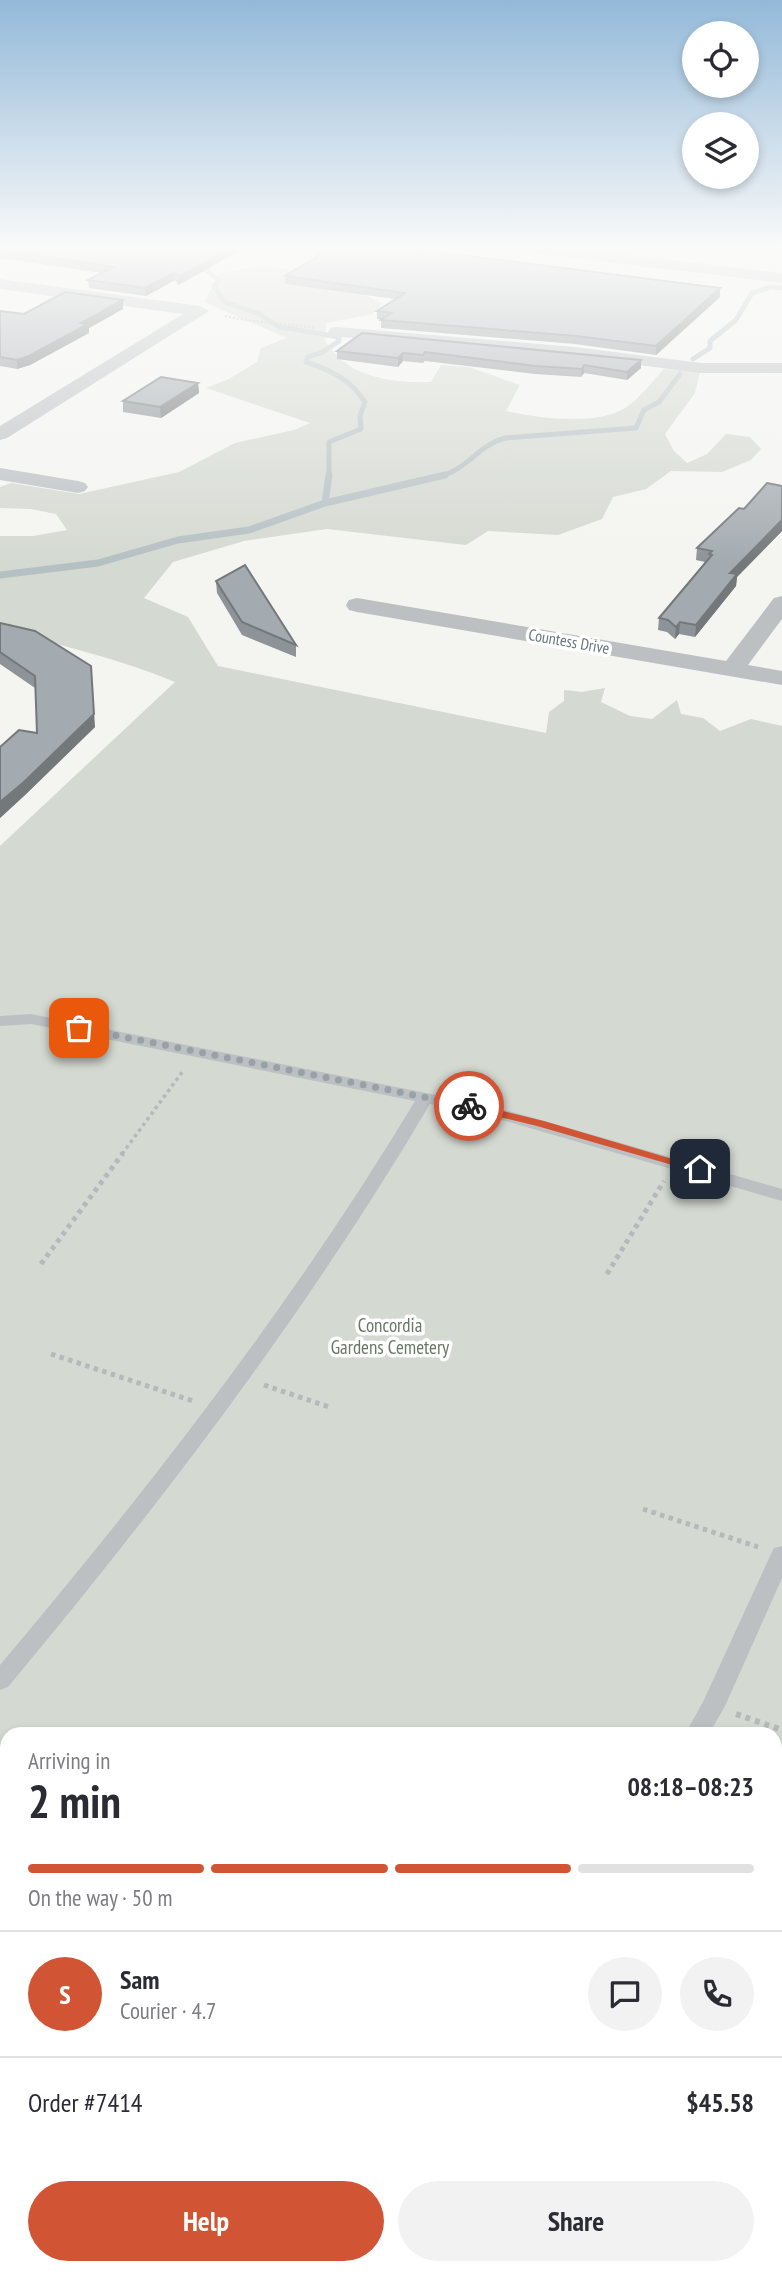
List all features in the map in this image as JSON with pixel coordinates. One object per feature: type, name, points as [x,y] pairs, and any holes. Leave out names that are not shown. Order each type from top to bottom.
[{"type":"street","points":[[0,434],[133,352]]},
{"type":"street","points":[[577,352],[701,368],[782,369]]},
{"type":"street","points":[[0,474],[78,487]]},
{"type":"street","points":[[733,669],[782,603]]},
{"type":"street","name":"Countess Drive","points":[[357,605],[782,678]]},
{"type":"lane","points":[[0,1021],[32,1019],[426,1097],[540,1124],[782,1195]]},
{"type":"lane","points":[[0,1681],[118,1542],[244,1378],[335,1247],[426,1097]]},
{"type":"lane","points":[[701,1727],[782,1554]]},
{"type":"path","points":[[41,1264],[198,1051]]},
{"type":"path","points":[[607,1274],[676,1162]]},
{"type":"path","points":[[51,1354],[219,1410]]},
{"type":"path","points":[[244,1378],[329,1406]]},
{"type":"path","points":[[643,1509],[782,1554]]},
{"type":"path","points":[[713,1706],[773,1727]]},
{"type":"green space","name":"Concordia Gardens Cemetery","points":[[260,352],[334,352],[341,360],[364,373],[409,382],[431,382],[441,365],[469,367],[520,385],[506,411],[567,419],[599,417],[625,408],[641,395],[664,369],[700,371],[695,393],[665,434],[674,451],[687,463],[707,454],[726,434],[750,437],[761,449],[751,460],[722,472],[671,471],[646,489],[613,497],[602,519],[558,535],[488,531],[466,545],[327,529],[244,541],[173,562],[144,598],[188,617],[218,666],[546,733],[549,712],[564,701],[564,690],[582,692],[605,688],[601,702],[630,716],[652,719],[677,700],[681,714],[703,718],[720,731],[751,719],[782,726],[782,1727],[0,1727],[0,846],[175,682],[110,659],[0,627],[0,536],[33,536],[67,530],[56,514],[31,509],[0,508],[0,487],[11,483],[79,494],[179,472],[235,443],[294,430],[310,423],[206,388],[229,379],[257,362]]},
{"type":"building","points":[[0,352],[36,352],[17,360],[0,357]]},
{"type":"building","points":[[347,352],[425,352],[423,355],[403,353],[398,358]]},
{"type":"building","points":[[426,352],[560,352],[641,360],[627,372],[584,365],[582,369]]},
{"type":"building","points":[[161,377],[198,383],[160,407],[123,401]]},
{"type":"building","points":[[767,483],[782,486],[782,520],[730,573],[737,574],[696,625],[680,622],[676,627],[668,620],[659,618],[712,555],[709,554],[712,551],[697,548],[739,508],[744,509]]},
{"type":"building","points":[[245,565],[296,645],[242,622],[216,581]]},
{"type":"building","points":[[0,623],[35,631],[91,666],[94,714],[0,802],[0,747],[19,730],[37,733],[35,676],[0,652]]},
{"type":"waterway","points":[[323,352],[308,357],[306,362],[340,377],[365,402],[360,416],[361,429],[329,442],[329,475]]},
{"type":"waterway","points":[[693,359],[704,352]]},
{"type":"waterway","points":[[440,476],[457,469],[487,446],[505,438],[636,428],[644,410],[659,402],[680,374]]},
{"type":"waterway","points":[[325,503],[329,475]]},
{"type":"waterway","points":[[440,476],[445,475]]},
{"type":"waterway","points":[[325,503],[440,476]]},
{"type":"waterway","points":[[0,575],[98,563],[178,540],[249,530],[325,503]]},
{"type":"way so far","points":[[79,1028],[469,1106]]},
{"type":"route","points":[[469,1106],[700,1169]]}]
